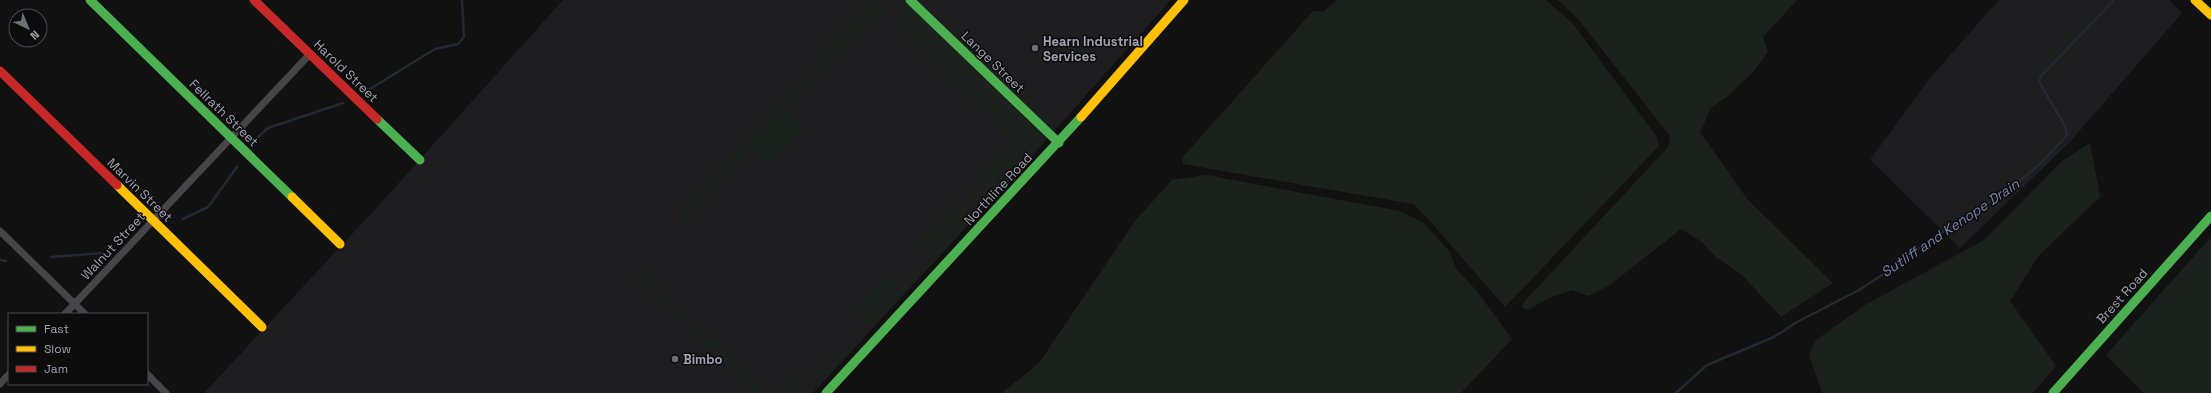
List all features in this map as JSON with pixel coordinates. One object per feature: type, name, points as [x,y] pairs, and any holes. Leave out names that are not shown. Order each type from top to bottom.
[{"type":"street","name":"Fellrath Street","points":[[90,0],[340,244]]},
{"type":"street","name":"Harold Street","points":[[254,0],[420,160]]},
{"type":"street","name":"Lange Street","points":[[910,0],[1059,143]]},
{"type":"street","name":"Northline Road","points":[[826,393],[1059,143],[1184,0]]},
{"type":"street","points":[[2196,0],[2211,15]]},
{"type":"street","name":"Walnut Street","points":[[66,313],[310,54]]},
{"type":"street","name":"Marvin Street","points":[[0,71],[262,327]]},
{"type":"street","name":"Brest Road","points":[[2052,393],[2211,216]]},
{"type":"street","points":[[0,231],[84,313]]},
{"type":"street","points":[[0,384],[8,375]]},
{"type":"street","points":[[148,375],[166,393]]},
{"type":"shaded area","points":[[563,0],[1171,0],[1022,167],[813,393],[204,393],[380,204]]},
{"type":"shaded area","points":[[867,0],[888,0],[884,11],[788,112],[805,128],[770,166],[753,149],[682,225],[678,226],[679,220],[677,214],[782,99],[804,78],[806,73],[819,60],[813,54]]},
{"type":"shaded area","points":[[1337,0],[1546,0],[1573,24],[1657,137],[1659,146],[1505,307],[1422,212],[1413,204],[1183,164],[1182,158],[1313,11],[1323,12]]},
{"type":"shaded area","points":[[1558,0],[1797,0],[1763,37],[1768,52],[1754,71],[1729,95],[1711,108],[1700,132],[1748,200],[1833,283],[1781,317],[1742,275],[1716,257],[1702,242],[1681,229],[1610,285],[1589,296],[1572,290],[1547,299],[1528,310],[1522,307],[1524,302],[1668,147],[1670,136],[1578,19]]},
{"type":"shaded area","points":[[1999,0],[2169,0],[2182,13],[2069,143],[1960,248],[1870,160],[1930,78]]},
{"type":"shaded area","points":[[908,8],[914,11],[1040,133],[1035,138],[902,10]]},
{"type":"shaded area","points":[[901,12],[1034,140],[988,189],[977,179],[979,174],[1010,141],[989,121],[992,117],[986,110],[982,114],[958,90],[962,86],[958,81],[953,85],[892,25],[902,15],[900,13]]},
{"type":"shaded area","points":[[1041,135],[1042,141],[1039,146],[1000,189],[990,190]]},
{"type":"shaded area","points":[[2090,143],[2100,197],[2039,255],[2010,301],[2056,366],[2033,393],[1822,393],[1809,355],[1816,340],[1865,305],[1984,240],[2061,162]]},
{"type":"shaded area","points":[[1206,175],[1400,211],[1424,223],[1449,251],[1457,270],[1476,290],[1512,339],[1461,393],[1002,393],[1039,363],[1135,221],[1172,180]]},
{"type":"shaded area","points":[[967,185],[980,197],[975,203],[962,190]]},
{"type":"shaded area","points":[[954,201],[957,201],[967,211],[926,256],[914,243]]},
{"type":"shaded area","points":[[969,213],[969,223],[936,258],[928,257]]},
{"type":"shaded area","points":[[2211,237],[2211,393],[2143,393],[2106,355]]},
{"type":"shaded area","points":[[920,265],[923,270],[917,277],[911,275]]},
{"type":"shaded area","points":[[640,266],[700,329],[703,329],[705,334],[710,337],[710,339],[713,339],[768,393],[754,393],[731,370],[727,371],[728,368],[633,274]]},
{"type":"shaded area","points":[[891,269],[902,282],[863,324],[850,310]]},
{"type":"shaded area","points":[[904,283],[905,291],[875,323],[870,326],[864,325]]},
{"type":"shaded area","points":[[841,345],[842,347],[816,375],[814,373]]},
{"type":"shaded area","points":[[844,348],[844,357],[828,375],[818,376]]},
{"type":"shaded area","points":[[796,373],[807,384],[799,393],[776,393]]},
{"type":"waterway","points":[[365,92],[435,49],[458,44],[464,37],[462,0]]},
{"type":"waterway","name":"Sutliff and Kenope Drain","points":[[1676,393],[1707,365],[1774,337],[1797,322],[1859,290],[1893,268],[1939,234],[1954,226],[2019,182],[2042,162],[2067,135],[2065,126],[2039,81],[2042,75],[2114,0]]},
{"type":"waterway","points":[[258,137],[268,128],[343,103]]},
{"type":"waterway","points":[[183,219],[208,207],[237,167]]},
{"type":"waterway","points":[[51,257],[103,253]]},
{"type":"waterway","points":[[0,260],[6,261]]},
{"type":"traffic: fast","points":[[90,0],[292,197]]},
{"type":"traffic: fast","points":[[910,0],[1059,143]]},
{"type":"traffic: fast","points":[[826,393],[1081,117]]},
{"type":"traffic: fast","points":[[377,119],[420,160]]},
{"type":"traffic: fast","points":[[2053,393],[2211,216]]},
{"type":"traffic: slow","points":[[1081,117],[1184,0]]},
{"type":"traffic: slow","points":[[2195,0],[2211,15]]},
{"type":"traffic: slow","points":[[117,185],[262,327]]},
{"type":"traffic: slow","points":[[292,197],[340,244]]},
{"type":"traffic: jam","points":[[254,0],[377,119]]},
{"type":"traffic: jam","points":[[0,71],[117,185]]},
{"type":"place","name":"Hearn Industrial Services","points":[[1035,48]]},
{"type":"place","name":"Bimbo","points":[[675,359]]}]
